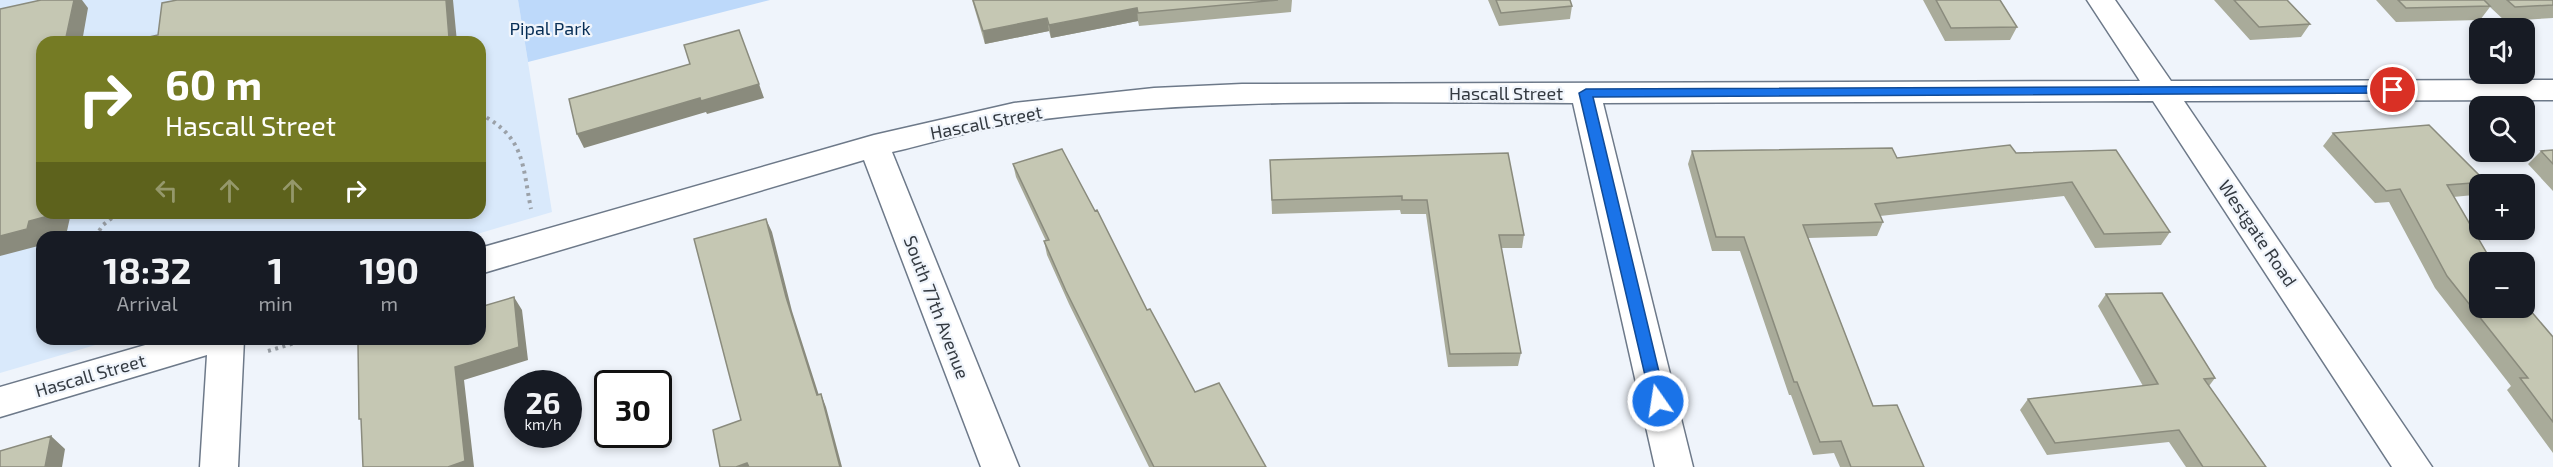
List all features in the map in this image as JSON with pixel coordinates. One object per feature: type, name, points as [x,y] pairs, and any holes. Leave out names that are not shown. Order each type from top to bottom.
[{"type":"street","name":"Westgate Road","points":[[2101,0],[2164,91],[2413,467]]},
{"type":"street","name":"Hascall Street","points":[[486,259],[874,146],[1014,113],[1154,98],[1242,94],[2553,90]]},
{"type":"street","points":[[1586,93],[1674,467]]},
{"type":"street","name":"South 77th Avenue","points":[[874,146],[1000,467]]},
{"type":"street","name":"Hascall Street","points":[[0,402],[194,345]]},
{"type":"street","points":[[219,467],[226,345]]},
{"type":"path","points":[[99,231],[110,219]]},
{"type":"path","points":[[276,349],[289,345]]},
{"type":"shaded area","points":[[0,0],[518,0],[552,212],[486,231],[36,231],[36,345],[96,345],[0,373]]},
{"type":"green space","name":"Pipal Park","points":[[518,0],[770,0],[528,62]]},
{"type":"building","points":[[41,0],[74,0],[66,36],[36,36],[37,219],[29,221],[27,229],[0,236],[0,9]]},
{"type":"building","points":[[177,0],[446,0],[449,36],[154,36],[158,35],[162,3]]},
{"type":"building","points":[[973,0],[1278,0],[1138,13],[1137,8],[1049,25],[1047,18],[983,31]]},
{"type":"building","points":[[1496,0],[1570,0],[1572,6],[1501,13]]},
{"type":"building","points":[[1936,0],[2000,0],[2017,27],[1951,28]]},
{"type":"building","points":[[2234,0],[2287,0],[2310,24],[2259,27]]},
{"type":"building","points":[[2398,0],[2484,0],[2490,6],[2406,8]]},
{"type":"building","points":[[2507,0],[2553,0],[2553,5],[2515,7]]},
{"type":"building","points":[[739,30],[759,84],[701,101],[700,98],[577,134],[569,99],[690,64],[684,45]]},
{"type":"building","points":[[2429,125],[2478,174],[2469,174],[2469,183],[2447,185],[2469,223],[2469,240],[2479,240],[2486,252],[2469,252],[2469,304],[2447,276],[2400,189],[2386,191],[2333,133]]},
{"type":"building","points":[[2010,145],[2016,153],[2116,150],[2170,232],[2104,234],[2072,182],[1875,204],[1883,222],[1803,225],[1873,406],[1897,405],[1924,467],[1851,467],[1841,441],[1820,442],[1797,382],[1794,382],[1744,237],[1716,237],[1692,151],[1892,148],[1897,158]]},
{"type":"building","points":[[1062,149],[1095,211],[1097,210],[1147,310],[1150,309],[1195,392],[1219,383],[1266,467],[1154,467],[1066,291],[1044,241],[1049,240],[1013,164]]},
{"type":"building","points":[[2553,150],[2553,164],[2541,151]]},
{"type":"building","points":[[1508,153],[1524,235],[1499,235],[1521,353],[1450,354],[1427,200],[1402,200],[1402,196],[1272,200],[1270,160]]},
{"type":"building","points":[[766,219],[786,297],[817,395],[821,394],[840,467],[749,467],[747,463],[736,467],[720,467],[713,430],[741,420],[694,239]]},
{"type":"building","points":[[2162,293],[2215,378],[2204,379],[2266,467],[2203,467],[2179,430],[2055,443],[2028,399],[2158,384],[2106,294]]},
{"type":"building","points":[[514,297],[519,347],[455,367],[465,461],[448,467],[363,467],[361,419],[359,419],[358,345],[486,345],[486,305]]},
{"type":"building","points":[[2535,316],[2553,337],[2553,422],[2520,378],[2528,378],[2480,318],[2535,318]]},
{"type":"building","points":[[51,436],[45,467],[0,467],[0,451]]},
{"type":"route","points":[[1658,401],[1586,93],[2393,90]]}]
